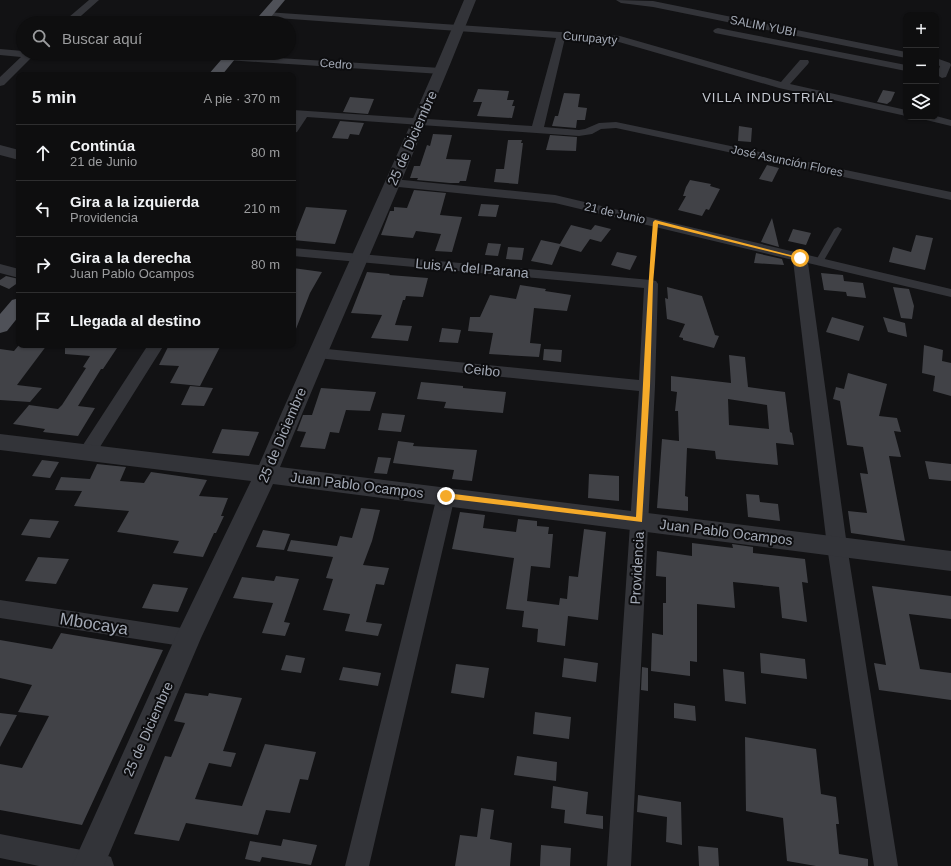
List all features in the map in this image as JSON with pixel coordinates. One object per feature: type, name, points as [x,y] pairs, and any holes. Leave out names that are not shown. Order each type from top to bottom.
[{"type":"main road","points":[[265,16],[279,0]]},
{"type":"main road","points":[[218,72],[228,60]]},
{"type":"main road","points":[[0,327],[16,308]]},
{"type":"street","points":[[75,16],[94,0]]},
{"type":"street","name":"25 de Diciembre","points":[[93,865],[188,638],[266,474],[317,353],[441,71],[470,0]]},
{"type":"street","name":"SALIM YUBI","points":[[621,0],[653,4],[903,53]]},
{"type":"street","name":"Curupayty","points":[[296,21],[620,39],[783,86],[903,112]]},
{"type":"street","points":[[718,31],[903,67]]},
{"type":"street","points":[[298,113],[537,131],[560,35]]},
{"type":"street","points":[[0,52],[16,53]]},
{"type":"street","points":[[0,83],[24,60]]},
{"type":"street","name":"Cedro","points":[[296,60],[441,71]]},
{"type":"street","points":[[783,86],[804,62]]},
{"type":"street","points":[[939,62],[946,65],[943,75]]},
{"type":"street","points":[[939,120],[951,122]]},
{"type":"street","name":"José Asunción Flores","points":[[537,131],[579,133],[588,132],[601,125],[622,126],[951,196]]},
{"type":"street","points":[[0,150],[16,154]]},
{"type":"street","name":"21 de Junio","points":[[392,183],[547,198],[655,222],[951,293]]},
{"type":"street","name":"Luis A. del Parana","points":[[296,252],[651,284]]},
{"type":"street","points":[[800,258],[837,546],[886,866]]},
{"type":"street","points":[[0,268],[16,273]]},
{"type":"street","name":"Providencia","points":[[619,866],[640,520],[651,284]]},
{"type":"street","points":[[87,453],[154,348]]},
{"type":"street","name":"Ceibo","points":[[317,353],[647,386]]},
{"type":"street","name":"Juan Pablo Ocampos","points":[[0,442],[640,520],[951,561]]},
{"type":"street","points":[[357,866],[446,496]]},
{"type":"street","name":"Mbocaya","points":[[0,609],[188,638]]},
{"type":"street","points":[[0,846],[93,865]]},
{"type":"lane","points":[[819,262],[838,229]]},
{"type":"path","points":[[651,284],[655,222]]},
{"type":"building","points":[[478,89],[509,91],[507,100],[514,100],[512,106],[515,106],[512,118],[477,116],[482,102],[473,102]]},
{"type":"building","points":[[883,90],[895,92],[891,101],[887,104],[877,102]]},
{"type":"building","points":[[564,93],[580,94],[578,107],[587,108],[585,120],[577,120],[576,128],[552,126],[555,116],[558,116]]},
{"type":"building","points":[[350,97],[374,99],[368,114],[343,112]]},
{"type":"building","points":[[340,121],[364,123],[359,135],[350,134],[348,139],[332,138]]},
{"type":"building","points":[[739,126],[752,128],[751,142],[738,141]]},
{"type":"building","points":[[433,134],[452,135],[446,159],[471,160],[466,181],[450,183],[410,178],[414,166],[420,166],[427,145],[430,146]]},
{"type":"building","points":[[550,135],[577,137],[576,151],[546,150]]},
{"type":"building","points":[[508,140],[522,140],[521,143],[523,143],[518,184],[494,182],[496,169],[504,169]]},
{"type":"building","points":[[767,165],[779,168],[772,182],[759,179]]},
{"type":"building","points":[[690,180],[711,184],[710,186],[720,189],[709,210],[706,209],[702,216],[678,210],[686,196],[683,196]]},
{"type":"building","points":[[414,190],[446,193],[440,215],[462,217],[452,252],[435,251],[441,234],[416,231],[413,238],[381,235],[390,211],[394,211],[394,207],[407,208]]},
{"type":"building","points":[[481,204],[499,205],[496,217],[478,216]]},
{"type":"building","points":[[306,207],[347,210],[335,244],[296,240],[296,232]]},
{"type":"building","points":[[772,218],[779,247],[761,242]]},
{"type":"building","points":[[571,225],[591,230],[595,225],[611,229],[601,242],[590,239],[581,252],[560,246],[552,265],[531,261],[541,240],[560,244]]},
{"type":"building","points":[[793,229],[811,233],[806,245],[788,241]]},
{"type":"building","points":[[916,235],[933,238],[925,270],[889,262],[893,247],[911,252]]},
{"type":"building","points":[[488,243],[501,244],[498,256],[485,255]]},
{"type":"building","points":[[508,247],[524,248],[522,260],[506,259]]},
{"type":"building","points":[[617,252],[637,256],[630,270],[611,265]]},
{"type":"building","points":[[756,253],[782,259],[784,265],[754,263]]},
{"type":"building","points":[[296,268],[322,272],[310,293],[296,329]]},
{"type":"building","points":[[367,272],[428,278],[423,297],[406,296],[405,300],[403,300],[395,325],[412,326],[408,341],[371,338],[382,315],[351,313]]},
{"type":"building","points":[[821,273],[843,275],[844,281],[863,283],[866,298],[847,296],[846,292],[824,290]]},
{"type":"building","points":[[6,276],[16,278],[16,284],[9,289],[0,285],[0,280]]},
{"type":"building","points":[[520,285],[571,295],[567,311],[534,308],[530,343],[541,344],[539,357],[489,354],[493,333],[468,331],[470,317],[480,317],[490,295],[516,299]]},
{"type":"building","points":[[667,287],[702,296],[715,335],[719,336],[714,348],[683,340],[683,338],[679,337],[685,324],[667,319],[665,298],[668,299]]},
{"type":"building","points":[[893,287],[909,289],[914,306],[912,319],[901,318]]},
{"type":"building","points":[[832,317],[864,326],[859,341],[826,332]]},
{"type":"building","points":[[883,317],[905,323],[907,337],[888,332]]},
{"type":"building","points":[[442,328],[461,330],[458,343],[439,342]]},
{"type":"building","points":[[924,345],[943,350],[942,361],[951,363],[951,396],[933,391],[935,376],[922,373]]},
{"type":"building","points":[[16,348],[45,348],[17,385],[42,388],[30,402],[0,400],[0,349],[14,351]]},
{"type":"building","points":[[65,348],[117,348],[103,369],[101,369],[78,406],[95,408],[78,436],[43,432],[45,429],[13,424],[29,405],[58,409],[62,405],[86,368],[83,367],[90,356],[65,354]]},
{"type":"building","points":[[168,348],[219,348],[200,386],[170,383],[179,366],[159,365]]},
{"type":"building","points":[[544,349],[562,350],[561,362],[543,360]]},
{"type":"building","points":[[729,355],[745,357],[748,387],[785,392],[790,432],[792,433],[794,445],[776,443],[778,465],[716,459],[715,451],[687,448],[685,496],[688,497],[688,511],[657,508],[662,439],[679,441],[678,411],[675,411],[677,392],[671,391],[671,376],[731,383]],"holes":[[[728,399],[767,405],[769,429],[729,425]]]},
{"type":"building","points":[[848,373],[887,384],[879,416],[897,418],[901,432],[894,431],[901,457],[889,456],[905,541],[851,533],[848,511],[867,513],[860,473],[868,474],[863,447],[847,445],[840,401],[833,399],[836,387],[844,389]]},
{"type":"building","points":[[421,382],[506,392],[503,413],[444,408],[446,402],[417,399]]},
{"type":"building","points":[[190,386],[213,388],[204,406],[181,405]]},
{"type":"building","points":[[321,388],[376,392],[370,411],[346,410],[339,433],[330,432],[325,449],[300,447],[306,432],[297,431],[303,415],[312,415]]},
{"type":"building","points":[[382,413],[405,415],[401,432],[378,430]]},
{"type":"building","points":[[222,429],[259,432],[249,456],[212,453]]},
{"type":"building","points":[[398,441],[414,443],[413,446],[477,450],[472,481],[452,479],[454,470],[393,463]]},
{"type":"building","points":[[378,457],[391,458],[387,474],[374,473]]},
{"type":"building","points":[[42,460],[59,462],[50,478],[32,476]]},
{"type":"building","points":[[925,461],[951,464],[951,481],[929,479]]},
{"type":"building","points":[[97,464],[126,467],[120,481],[144,483],[151,472],[207,480],[199,496],[228,498],[221,516],[224,516],[203,557],[173,553],[179,541],[117,532],[129,511],[74,506],[82,491],[55,490],[61,477],[90,479]]},
{"type":"building","points":[[589,474],[619,476],[619,501],[588,498]]},
{"type":"building","points":[[746,494],[759,495],[760,502],[778,504],[780,521],[748,517]]},
{"type":"building","points":[[361,508],[380,510],[372,541],[363,565],[389,568],[384,585],[376,584],[366,622],[382,624],[378,636],[345,631],[350,614],[323,610],[333,579],[326,578],[333,557],[287,551],[291,540],[337,546],[340,536],[352,538]]},
{"type":"building","points":[[460,512],[485,515],[483,528],[516,532],[518,519],[537,521],[537,526],[549,527],[548,534],[553,534],[550,568],[531,566],[527,601],[559,605],[560,598],[567,599],[569,576],[578,577],[584,529],[606,532],[598,620],[568,616],[565,646],[537,642],[538,629],[522,627],[524,611],[506,609],[514,558],[452,549]]},
{"type":"building","points":[[30,519],[59,521],[50,538],[21,535]]},
{"type":"building","points":[[263,530],[290,534],[284,550],[256,547]]},
{"type":"building","points":[[692,543],[733,548],[732,544],[753,547],[753,553],[805,559],[808,583],[802,582],[807,622],[782,618],[779,587],[733,582],[735,608],[697,604],[697,662],[690,661],[690,676],[651,671],[652,633],[663,635],[663,603],[666,603],[666,577],[656,576],[657,551],[692,556]]},
{"type":"building","points":[[38,557],[69,559],[56,584],[25,581]]},
{"type":"building","points":[[276,576],[299,579],[284,622],[290,623],[285,636],[262,633],[273,603],[233,598],[242,577],[274,581]]},
{"type":"building","points":[[153,584],[188,588],[178,612],[142,608]]},
{"type":"building","points":[[872,586],[951,596],[951,619],[909,614],[920,669],[951,673],[951,700],[879,690],[874,663],[886,665]]},
{"type":"building","points":[[61,633],[163,650],[82,825],[0,810],[0,764],[22,768],[49,716],[18,712],[32,685],[0,678],[0,640],[52,649]]},
{"type":"building","points":[[760,653],[805,659],[807,679],[761,673]]},
{"type":"building","points":[[286,655],[305,658],[301,673],[281,670]]},
{"type":"building","points":[[564,658],[598,663],[596,682],[562,677]]},
{"type":"building","points":[[456,664],[489,668],[484,698],[451,693]]},
{"type":"building","points":[[343,667],[381,673],[378,686],[339,680]]},
{"type":"building","points":[[642,667],[648,668],[648,691],[641,690]]},
{"type":"building","points":[[723,669],[744,672],[746,704],[725,701]]},
{"type":"building","points":[[185,693],[208,696],[209,693],[242,698],[223,751],[236,753],[231,767],[209,763],[195,799],[242,806],[265,744],[316,752],[308,780],[300,779],[290,813],[266,810],[258,835],[186,823],[179,841],[134,834],[165,756],[171,757],[185,723],[174,721]]},
{"type":"building","points":[[674,703],[695,706],[696,721],[674,718]]},
{"type":"building","points":[[535,712],[571,717],[569,739],[533,734]]},
{"type":"building","points":[[0,713],[17,715],[0,747]]},
{"type":"building","points":[[745,737],[816,749],[821,794],[836,797],[839,824],[836,824],[839,854],[868,859],[868,866],[816,866],[787,861],[783,818],[746,811]]},
{"type":"building","points":[[517,756],[557,762],[556,781],[514,775]]},
{"type":"building","points":[[553,786],[588,792],[586,814],[603,816],[603,829],[564,823],[565,810],[551,808]]},
{"type":"building","points":[[638,795],[681,802],[682,845],[666,842],[667,817],[637,812]]},
{"type":"building","points":[[481,808],[494,810],[490,839],[512,843],[510,866],[455,866],[460,835],[477,837]]},
{"type":"building","points":[[283,839],[317,845],[311,865],[262,857],[260,862],[245,859],[250,841],[281,846]]},
{"type":"building","points":[[541,845],[571,848],[570,866],[540,866]]},
{"type":"building","points":[[698,846],[718,848],[719,866],[699,866]]},
{"type":"district","name":"VILLA INDUSTRIAL","points":[[768,97]]},
{"type":"route","points":[[446,496],[640,520],[655,222],[800,258]]}]
